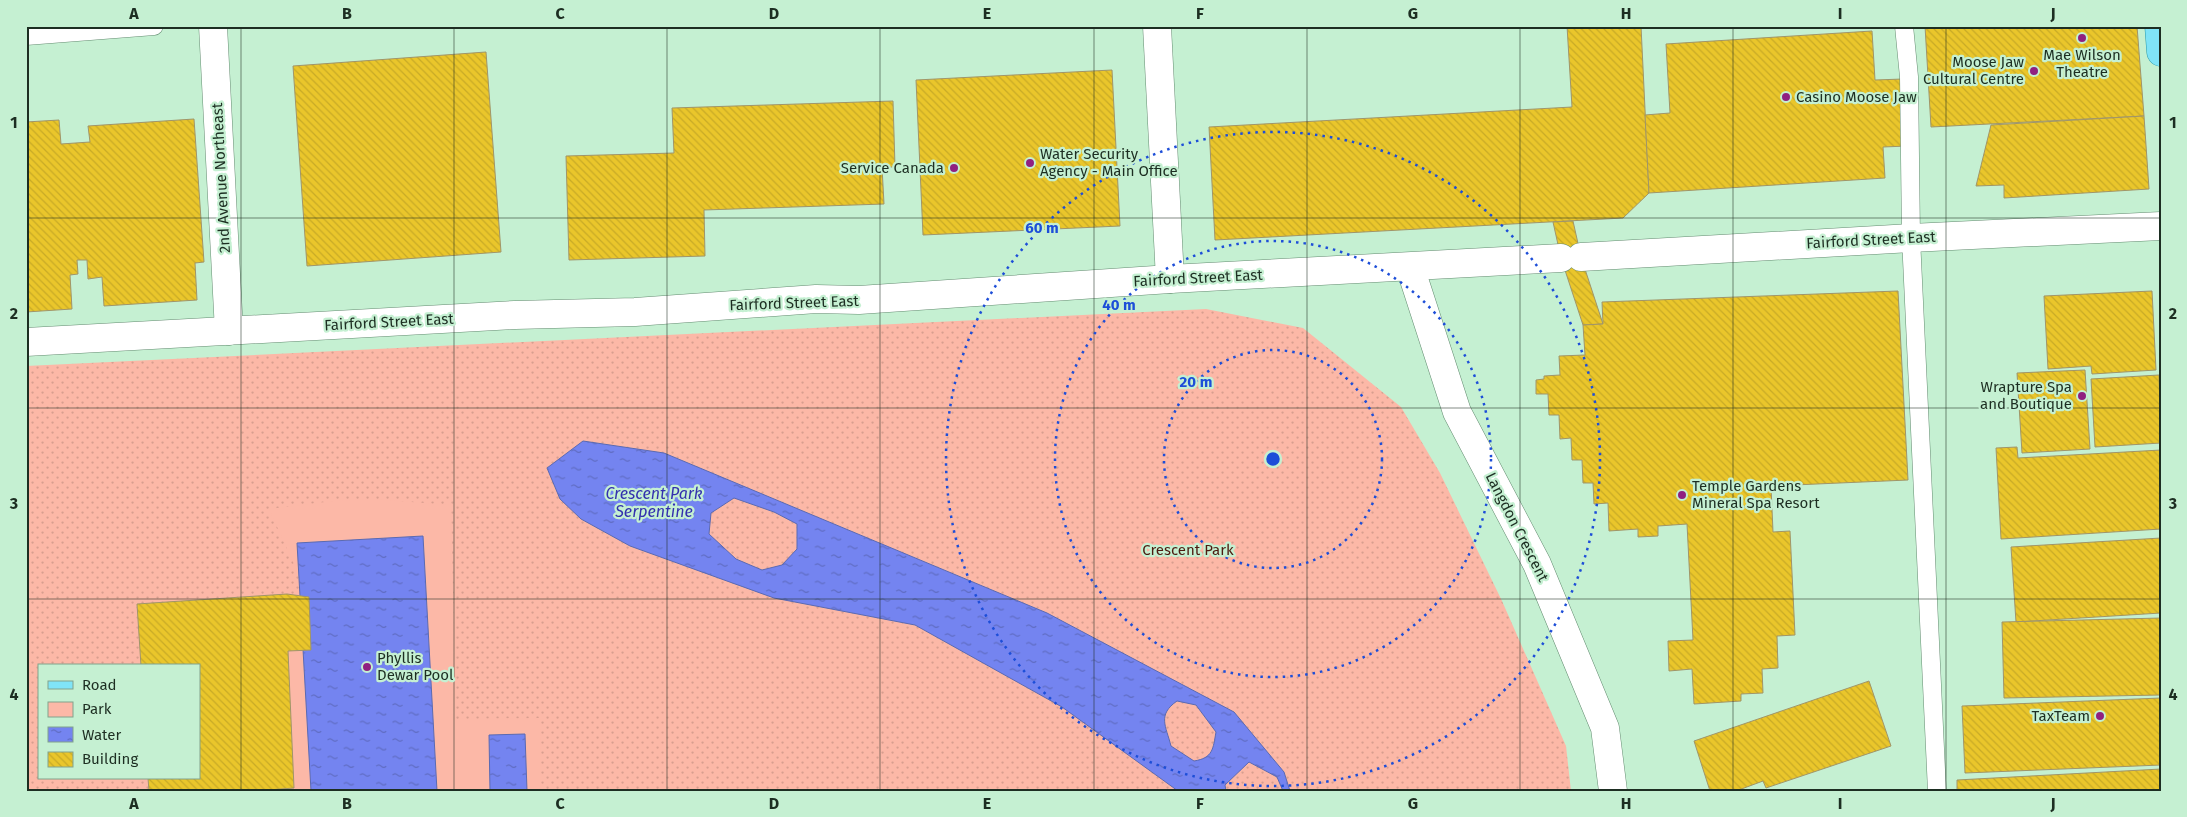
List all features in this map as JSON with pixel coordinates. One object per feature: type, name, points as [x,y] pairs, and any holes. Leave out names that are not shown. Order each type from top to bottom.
[{"type":"main road","points":[[2159,26],[2161,52]]},
{"type":"street","name":"2nd Avenue Northeast","points":[[213,26],[229,331]]},
{"type":"street","points":[[1157,26],[1170,280]]},
{"type":"street","name":"Fairford Street East","points":[[26,342],[515,315],[635,312],[816,299],[859,300],[1170,280],[1911,238],[2161,226]]},
{"type":"street","name":"Langdon Crescent","points":[[1410,267],[1457,412],[1538,564],[1605,728],[1613,791]]},
{"type":"lane","points":[[26,36],[154,26]]},
{"type":"lane","points":[[1904,26],[1909,77],[1911,238],[1937,791]]},
{"type":"green space","name":"Crescent Park","points":[[1206,309],[1303,328],[1401,407],[1440,473],[1502,601],[1566,746],[1571,791],[26,791],[26,366]]},
{"type":"green space","points":[[372,499],[451,505],[456,719],[540,718],[541,791],[292,791],[294,788],[288,651],[309,597],[269,509],[333,501]]},
{"type":"water","name":"Crescent Park Serpentine","points":[[583,441],[664,453],[1047,613],[1234,712],[1284,772],[1290,791],[1283,791],[1277,777],[1249,762],[1225,785],[1226,791],[1178,791],[1062,707],[915,625],[774,598],[630,546],[581,519],[560,499],[547,468]],"holes":[[[734,498],[774,512],[797,524],[797,549],[782,565],[762,570],[736,559],[709,534],[711,513]],[[1177,701],[1196,705],[1216,732],[1213,748],[1205,758],[1194,761],[1171,746],[1165,727],[1165,716],[1167,711]]]},
{"type":"water","name":"Phyllis Dewar Pool","points":[[423,536],[437,791],[311,791],[297,543]]},
{"type":"water","points":[[525,734],[527,791],[490,791],[489,735]]},
{"type":"building","points":[[1567,26],[1641,26],[1649,193],[1623,218],[1215,240],[1209,127],[1572,107]]},
{"type":"building","name":"Moose Jaw Cultural Centre","points":[[1925,26],[2137,26],[2144,116],[1931,127]]},
{"type":"building","name":"Casino Moose Jaw","points":[[1872,31],[1875,80],[1903,79],[1907,146],[1883,147],[1885,178],[1649,193],[1645,115],[1670,113],[1666,44]]},
{"type":"building","points":[[486,52],[501,252],[307,266],[293,66]]},
{"type":"building","points":[[1112,70],[1120,226],[923,235],[916,80]]},
{"type":"building","points":[[893,101],[895,167],[882,167],[884,204],[704,210],[705,256],[569,260],[566,156],[674,153],[672,108]]},
{"type":"building","points":[[2144,116],[2149,189],[2004,198],[2004,185],[1976,186],[1991,125]]},
{"type":"building","points":[[194,119],[204,262],[195,263],[197,300],[104,306],[102,277],[88,279],[87,260],[77,260],[78,274],[70,275],[72,309],[26,312],[26,122],[59,120],[61,144],[90,142],[88,126]]},
{"type":"building","points":[[1573,221],[1581,257],[1603,324],[1583,325],[1561,258],[1553,222]]},
{"type":"building","name":"Temple Gardens Mineral Spa Resort","points":[[1898,291],[1908,480],[1771,486],[1773,532],[1790,531],[1795,635],[1777,636],[1778,668],[1762,669],[1763,693],[1741,694],[1741,701],[1694,704],[1692,669],[1669,671],[1668,641],[1693,640],[1687,524],[1658,526],[1658,536],[1638,537],[1638,529],[1609,531],[1608,503],[1594,504],[1593,483],[1583,483],[1582,460],[1572,460],[1571,438],[1560,439],[1559,415],[1549,415],[1548,394],[1536,394],[1536,380],[1544,379],[1544,376],[1560,375],[1559,356],[1585,355],[1583,325],[1603,324],[1602,302]]},
{"type":"building","points":[[2152,291],[2156,370],[2092,374],[2091,366],[2048,369],[2044,296]]},
{"type":"building","points":[[2085,370],[2090,449],[2022,453],[2017,373]]},
{"type":"building","points":[[2159,375],[2161,443],[2095,447],[2091,379]]},
{"type":"building","points":[[2017,447],[2018,458],[2161,450],[2161,529],[2001,539],[1996,448]]},
{"type":"building","points":[[2161,538],[2161,613],[2016,622],[2011,547]]},
{"type":"building","points":[[287,594],[309,597],[311,650],[288,651],[294,788],[255,791],[149,791],[148,780],[200,780],[200,664],[141,664],[137,604]]},
{"type":"building","points":[[2161,618],[2161,695],[2004,698],[2002,622]]},
{"type":"building","points":[[1869,681],[1891,746],[1766,788],[1763,781],[1736,791],[1710,791],[1694,741]]},
{"type":"building","points":[[2161,698],[2161,765],[1965,773],[1962,706]]},
{"type":"building","points":[[2161,769],[2161,791],[1957,791],[1957,780]]},
{"type":"place","name":"Mae Wilson Theatre","points":[[2082,38]]},
{"type":"place","name":"Moose Jaw Cultural Centre","points":[[2034,71]]},
{"type":"place","name":"Casino Moose Jaw","points":[[1786,97]]},
{"type":"place","name":"Water Security Agency - Main Office","points":[[1030,163]]},
{"type":"place","name":"Service Canada","points":[[954,168]]},
{"type":"place","name":"Wrapture Spa and Boutique","points":[[2082,396]]},
{"type":"place","name":"Temple Gardens Mineral Spa Resort","points":[[1682,495]]},
{"type":"place","name":"Phyllis Dewar Pool","points":[[367,667]]},
{"type":"place","name":"TaxTeam","points":[[2100,716]]}]
